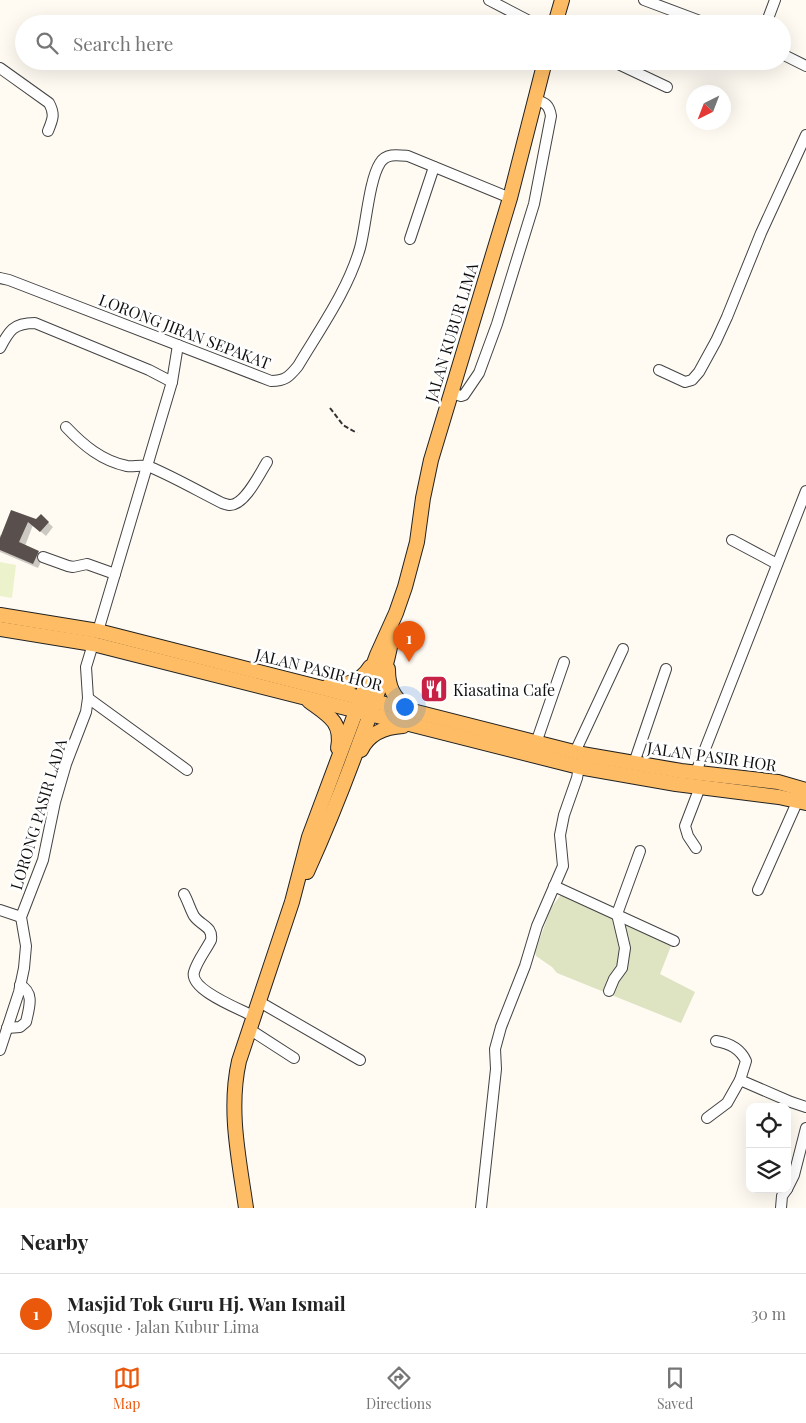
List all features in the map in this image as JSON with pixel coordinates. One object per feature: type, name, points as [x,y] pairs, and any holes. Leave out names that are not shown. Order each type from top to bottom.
[{"type":"main road","points":[[558,15],[562,0]]},
{"type":"main road","name":"JALAN KUBUR LIMA","points":[[366,706],[405,587],[417,542],[431,460],[510,198],[543,70]]},
{"type":"main road","name":"JALAN PASIR HOR","points":[[0,615],[318,687],[411,725],[579,766],[700,787],[803,798]]},
{"type":"main road","name":"JALAN PASIR HOR","points":[[0,629],[96,638],[304,697],[411,711],[536,743],[634,763],[778,782],[803,798]]},
{"type":"main road","points":[[318,687],[355,682],[363,677],[383,656]]},
{"type":"main road","points":[[383,656],[391,690],[396,698],[411,711]]},
{"type":"main road","points":[[304,697],[329,716],[339,731],[336,766]]},
{"type":"main road","points":[[246,1208],[233,1102],[235,1080],[258,1001],[292,902],[309,837],[336,766],[366,706]]},
{"type":"main road","points":[[292,902],[322,840],[350,768],[366,706]]},
{"type":"main road","points":[[350,768],[364,745],[377,732],[394,726],[411,725]]},
{"type":"street","points":[[489,0],[518,15]]},
{"type":"street","points":[[644,0],[684,15]]},
{"type":"street","points":[[769,15],[775,0]]},
{"type":"street","points":[[791,58],[806,66]]},
{"type":"street","points":[[0,68],[49,103],[54,117],[48,131]]},
{"type":"street","points":[[631,70],[667,87]]},
{"type":"street","points":[[451,393],[464,395],[479,372],[498,324],[534,204],[550,116],[550,107],[547,103],[535,99]]},
{"type":"street","points":[[659,370],[685,382],[692,380],[700,372],[727,317],[761,233],[806,135]]},
{"type":"street","name":"LORONG JIRAN SEPAKAT","points":[[0,278],[271,380],[282,381],[298,366],[345,285],[359,250],[371,193],[380,163],[385,158],[395,155],[408,156],[510,198]]},
{"type":"street","points":[[410,239],[434,167]]},
{"type":"street","points":[[0,348],[8,333],[15,326],[24,323],[35,323],[150,370],[172,382]]},
{"type":"street","name":"LORONG PASIR LADA","points":[[21,917],[44,860],[54,802],[86,712],[88,698],[86,667],[172,382],[178,344]]},
{"type":"street","points":[[66,427],[90,450],[104,458],[118,464],[147,466],[222,503],[230,505],[237,504],[244,498],[267,462]]},
{"type":"street","points":[[696,772],[806,491]]},
{"type":"street","points":[[732,540],[777,564]]},
{"type":"street","points":[[43,557],[73,567],[87,564],[115,574]]},
{"type":"street","points":[[575,752],[623,649]]},
{"type":"street","points":[[536,743],[564,662]]},
{"type":"street","points":[[634,763],[666,669]]},
{"type":"street","points":[[88,698],[187,770]]},
{"type":"street","points":[[481,1208],[496,1068],[495,1049],[501,1028],[526,966],[537,926],[563,866],[560,835],[579,766]]},
{"type":"street","points":[[696,848],[688,836],[685,826],[700,787]]},
{"type":"street","points":[[758,890],[803,798]]},
{"type":"street","points":[[609,990],[622,968],[625,948],[617,914],[640,851]]},
{"type":"street","points":[[554,886],[674,941]]},
{"type":"street","points":[[184,894],[195,918],[210,929],[212,935],[194,972],[194,979],[205,991],[251,1023],[294,1058]]},
{"type":"street","points":[[0,910],[21,917],[26,946],[20,986],[0,1050]]},
{"type":"street","points":[[7,1028],[20,1027],[26,1022],[30,1002],[29,993],[26,988],[20,986]]},
{"type":"street","points":[[258,1001],[360,1060]]},
{"type":"street","points":[[707,1118],[727,1103],[740,1080],[746,1061],[743,1055],[731,1046],[716,1041]]},
{"type":"street","points":[[740,1080],[806,1107]]},
{"type":"street","points":[[791,1181],[806,1128]]},
{"type":"street","points":[[781,1208],[784,1193]]},
{"type":"path","points":[[330,408],[343,425],[357,433]]},
{"type":"green space","points":[[0,562],[16,565],[12,598],[0,596]]},
{"type":"green space","points":[[562,893],[601,910],[624,924],[671,946],[660,974],[695,992],[681,1023],[557,973],[552,967],[536,956],[535,952],[551,908]]},
{"type":"building","points":[[11,510],[36,519],[41,514],[49,522],[40,532],[28,522],[19,542],[39,551],[33,564],[0,550],[0,538]]},
{"type":"place","name":"Masjid Tok Guru Hj. Wan Ismail","points":[[409,662]]},
{"type":"place","name":"Kiasatina Cafe","points":[[434,689]]}]
